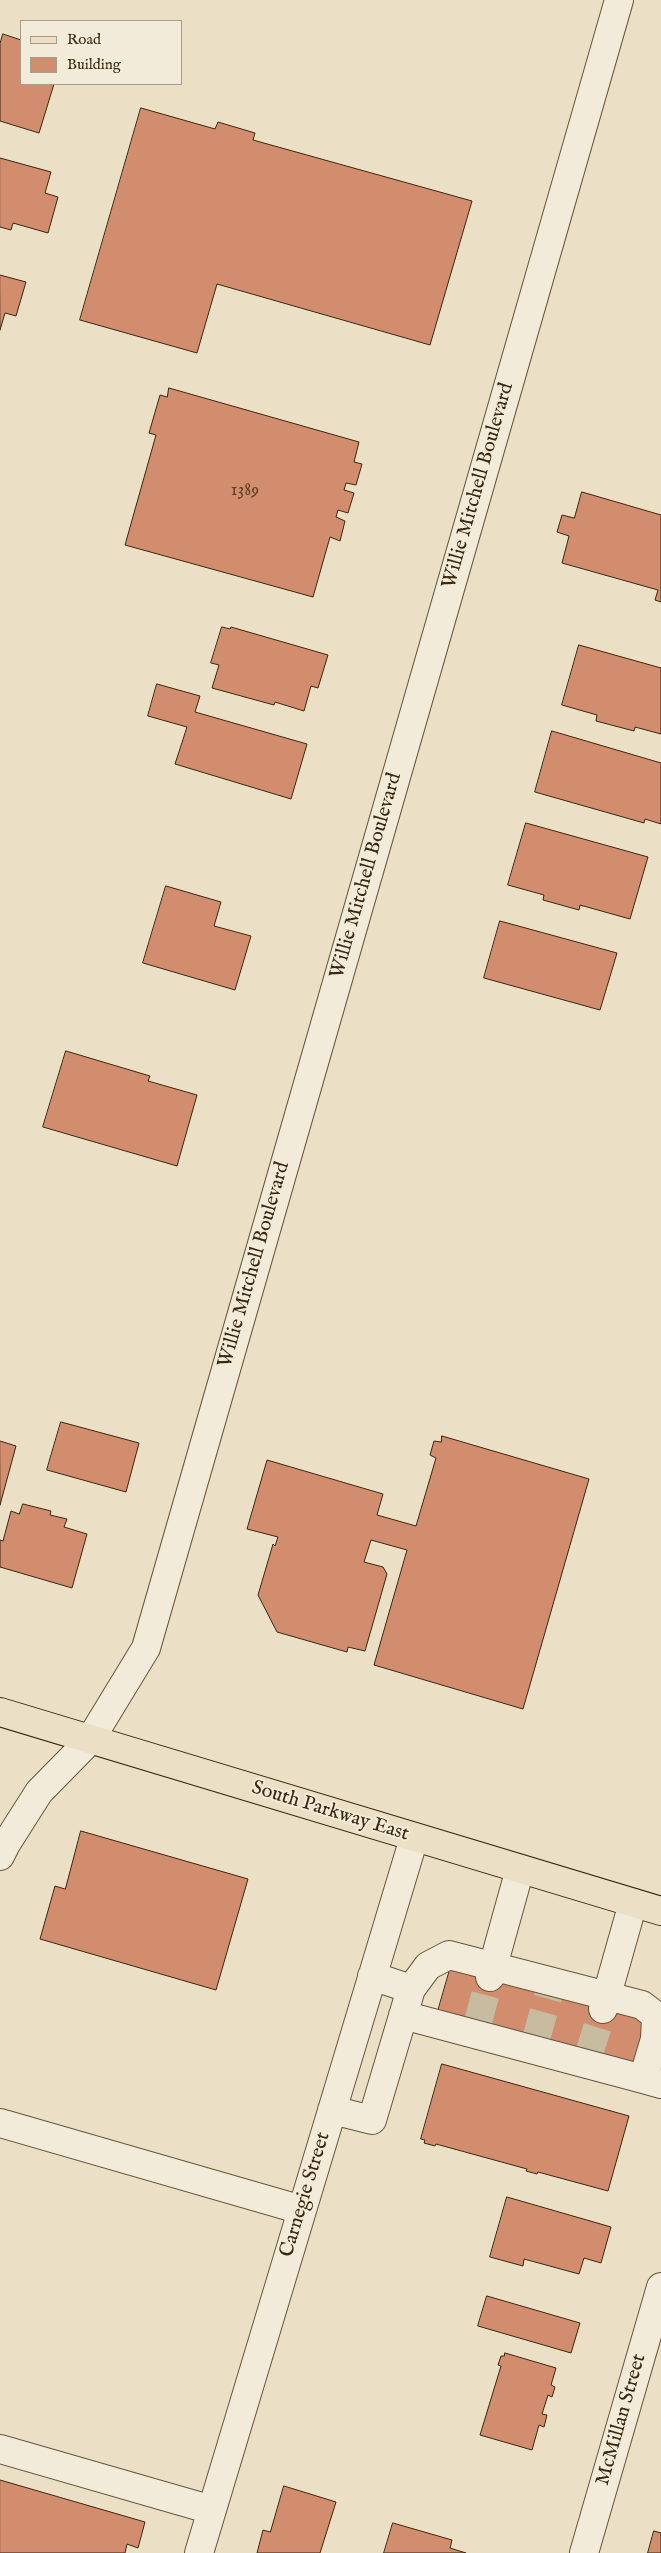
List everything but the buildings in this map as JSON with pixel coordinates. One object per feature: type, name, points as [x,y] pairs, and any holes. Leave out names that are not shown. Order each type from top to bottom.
[{"type":"main road","name":"South Parkway East","points":[[0,1712],[661,1911]]},
{"type":"street","name":"Willie Mitchell Boulevard","points":[[0,1856],[39,1792],[90,1740],[146,1648],[619,0]]},
{"type":"street","name":"Carnegie Street","points":[[199,2553],[414,1838]]},
{"type":"street","points":[[492,1972],[520,1869]]},
{"type":"street","points":[[605,2002],[633,1903]]},
{"type":"street","points":[[332,2110],[372,2120],[403,2014],[411,1989],[428,1966],[449,1955],[492,1972],[605,2002],[642,2005],[656,2016],[652,2081],[588,2058],[477,2028],[403,2014]]},
{"type":"street","points":[[372,1976],[411,1989]]},
{"type":"street","points":[[0,2123],[302,2210]]},
{"type":"street","name":"McMillan Street","points":[[584,2553],[661,2287]]},
{"type":"street","points":[[0,2449],[212,2510]]},
{"type":"tunnel","points":[[478,2022],[490,1977]]},
{"type":"tunnel","points":[[536,2039],[549,1993]]},
{"type":"tunnel","points":[[589,2054],[603,2009]]}]
